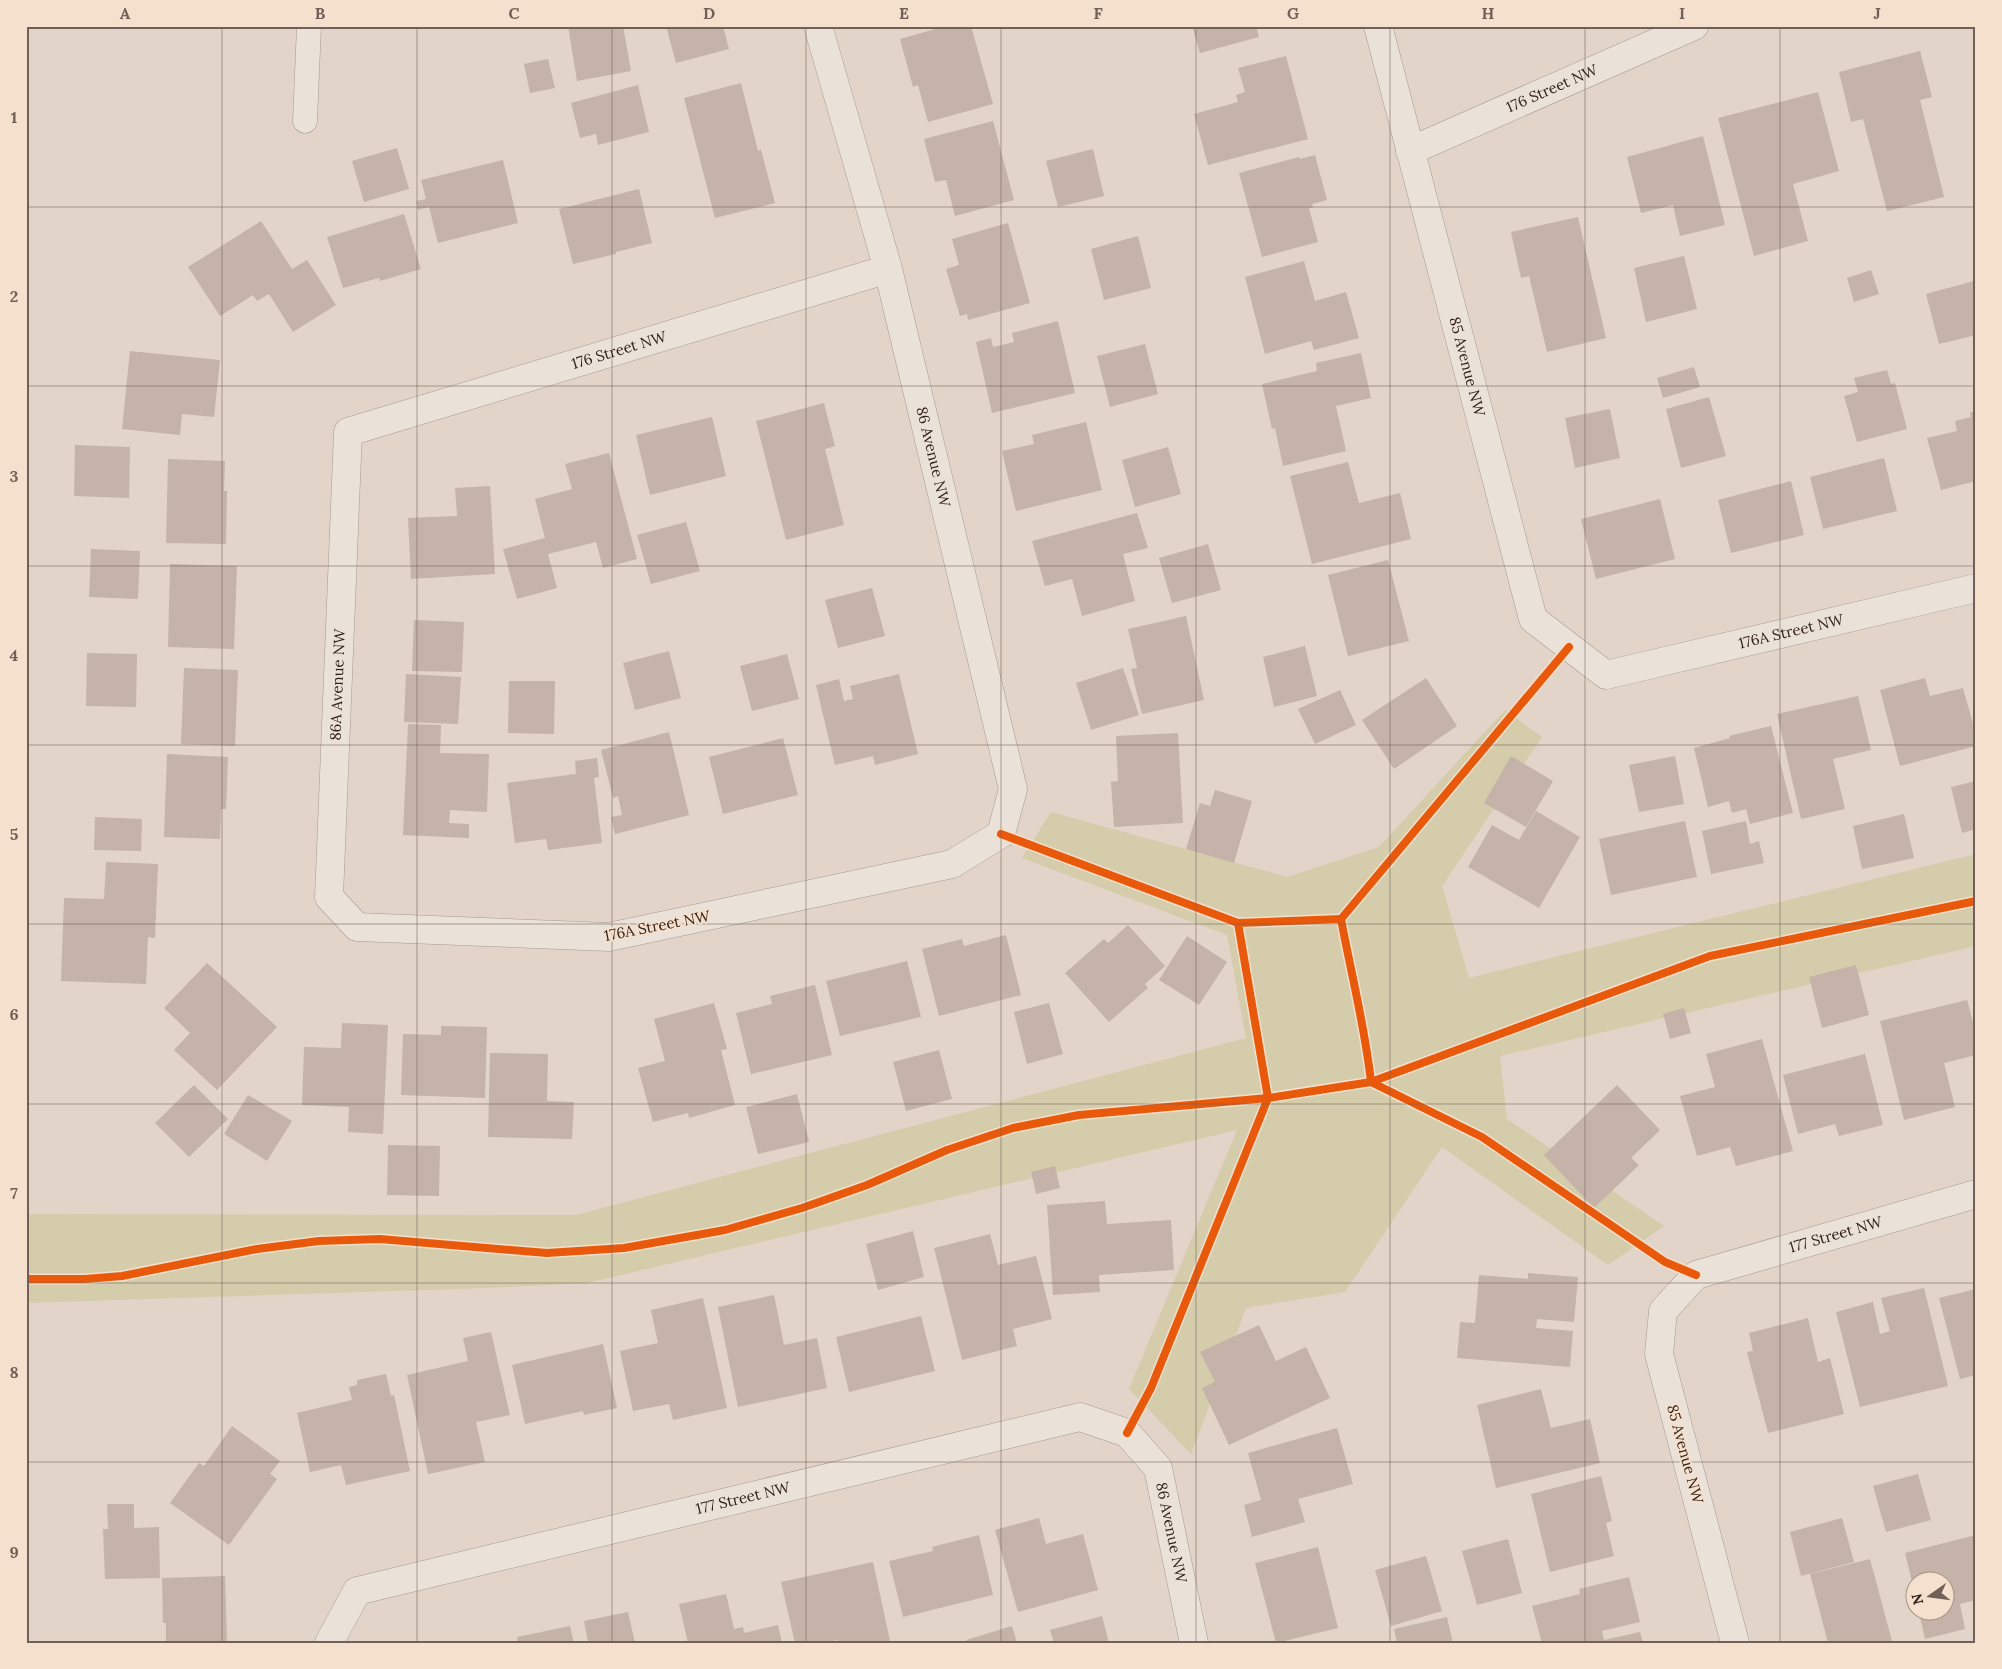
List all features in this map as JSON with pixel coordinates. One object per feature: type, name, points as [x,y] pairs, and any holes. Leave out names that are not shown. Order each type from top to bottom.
[{"type":"street","name":"86 Avenue NW","points":[[818,26],[888,270],[1013,789],[1001,834],[952,864]]},
{"type":"street","name":"85 Avenue NW","points":[[1378,26],[1533,620],[1606,675]]},
{"type":"street","name":"176 Street NW","points":[[1410,151],[1694,26]]},
{"type":"street","name":"176 Street NW","points":[[348,432],[888,270]]},
{"type":"street","name":"86A Avenue NW","points":[[348,432],[329,897],[357,927]]},
{"type":"street","name":"176A Street NW","points":[[1606,675],[1976,588]]},
{"type":"street","name":"176A Street NW","points":[[357,927],[610,937],[952,864]]},
{"type":"street","name":"177 Street NW","points":[[1696,1275],[1976,1194]]},
{"type":"street","name":"85 Avenue NW","points":[[1696,1275],[1663,1311],[1659,1354],[1735,1643]]},
{"type":"street","name":"177 Street NW","points":[[329,1643],[357,1591],[1080,1417],[1127,1433]]},
{"type":"street","name":"86 Avenue NW","points":[[1127,1433],[1158,1468],[1194,1643]]},
{"type":"lane","points":[[305,121],[309,26]]},
{"type":"shaded area","points":[[1505,710],[1542,737],[1442,886],[1469,978],[1976,854],[1976,946],[1500,1056],[1507,1119],[1664,1226],[1608,1265],[1442,1147],[1345,1292],[1246,1308],[1191,1454],[1129,1389],[1237,1130],[587,1283],[26,1303],[26,1214],[576,1215],[1246,1038],[1227,935],[1022,858],[1051,812],[1287,877],[1379,847]]},
{"type":"building","points":[[568,26],[623,26],[631,71],[577,81]]},
{"type":"building","points":[[666,26],[723,26],[729,49],[676,63]]},
{"type":"building","points":[[946,26],[971,26],[993,104],[928,122],[918,85],[913,87],[900,39]]},
{"type":"building","points":[[1192,26],[1256,26],[1259,37],[1200,53]]},
{"type":"building","points":[[1920,51],[1932,97],[1920,100],[1944,197],[1887,211],[1863,119],[1851,122],[1839,72]]},
{"type":"building","points":[[1286,56],[1308,139],[1208,165],[1194,114],[1238,102],[1236,95],[1245,92],[1238,68]]},
{"type":"building","points":[[548,59],[555,88],[530,93],[524,64]]},
{"type":"building","points":[[741,83],[758,151],[761,150],[775,203],[715,218],[684,98]]},
{"type":"building","points":[[638,85],[649,132],[598,145],[596,134],[580,138],[571,103]]},
{"type":"building","points":[[1818,92],[1839,171],[1793,184],[1808,241],[1754,256],[1718,118]]},
{"type":"building","points":[[993,121],[1014,200],[955,216],[946,180],[935,182],[924,139]]},
{"type":"building","points":[[1703,136],[1725,225],[1680,236],[1673,205],[1641,213],[1627,157]]},
{"type":"building","points":[[397,148],[409,189],[364,202],[352,161]]},
{"type":"building","points":[[1093,149],[1104,196],[1058,207],[1046,161]]},
{"type":"building","points":[[1315,155],[1327,200],[1312,204],[1313,207],[1309,208],[1318,242],[1262,257],[1239,173],[1299,157],[1300,159]]},
{"type":"building","points":[[503,160],[518,223],[438,243],[429,207],[418,210],[416,201],[426,199],[421,180]]},
{"type":"building","points":[[639,189],[652,243],[573,264],[559,209]]},
{"type":"building","points":[[404,214],[421,269],[380,281],[379,278],[343,288],[327,237]]},
{"type":"building","points":[[1578,217],[1606,338],[1547,352],[1529,276],[1521,278],[1511,232]]},
{"type":"building","points":[[261,221],[292,269],[307,260],[336,305],[293,332],[269,294],[257,301],[253,295],[220,316],[188,267]]},
{"type":"building","points":[[1008,223],[1030,303],[968,320],[967,314],[960,316],[946,269],[959,265],[952,239]]},
{"type":"building","points":[[1138,236],[1151,288],[1104,300],[1091,249]]},
{"type":"building","points":[[1684,256],[1697,309],[1646,322],[1634,268]]},
{"type":"building","points":[[1304,261],[1315,301],[1346,292],[1359,338],[1314,350],[1311,341],[1265,354],[1245,277]]},
{"type":"building","points":[[1871,270],[1879,294],[1854,302],[1847,278]]},
{"type":"building","points":[[1974,281],[1976,288],[1976,335],[1939,344],[1926,294]]},
{"type":"building","points":[[1058,321],[1075,393],[992,413],[976,342],[991,338],[993,347],[1014,342],[1012,333]]},
{"type":"building","points":[[1145,344],[1158,394],[1110,407],[1097,356]]},
{"type":"building","points":[[130,351],[220,360],[214,417],[182,414],[180,435],[122,429]]},
{"type":"building","points":[[1361,353],[1371,398],[1336,406],[1346,451],[1283,466],[1275,428],[1272,429],[1262,384],[1317,371],[1316,363]]},
{"type":"building","points":[[1694,367],[1700,387],[1663,398],[1657,378]]},
{"type":"building","points":[[1887,370],[1891,384],[1895,383],[1907,429],[1857,442],[1844,396],[1858,392],[1854,378]]},
{"type":"building","points":[[1709,397],[1726,456],[1681,468],[1666,409]]},
{"type":"building","points":[[824,403],[835,446],[825,449],[844,525],[786,540],[756,421]]},
{"type":"building","points":[[1976,408],[1976,481],[1941,490],[1927,438],[1957,431],[1955,421],[1971,417],[1970,412],[1973,412]]},
{"type":"building","points":[[1610,409],[1620,458],[1575,468],[1565,418]]},
{"type":"building","points":[[712,417],[726,476],[650,495],[636,435]]},
{"type":"building","points":[[1086,422],[1102,490],[1016,511],[1002,451],[1034,444],[1032,435]]},
{"type":"building","points":[[75,445],[130,447],[129,498],[74,496]]},
{"type":"building","points":[[1168,447],[1181,494],[1135,507],[1122,460]]},
{"type":"building","points":[[609,453],[637,559],[603,568],[596,542],[548,554],[557,588],[517,599],[503,549],[545,538],[535,499],[572,489],[565,464]]},
{"type":"building","points":[[1884,458],[1897,511],[1823,529],[1810,477]]},
{"type":"building","points":[[168,459],[225,461],[224,491],[227,491],[226,544],[166,543]]},
{"type":"building","points":[[1348,462],[1359,503],[1400,493],[1411,539],[1312,564],[1290,476]]},
{"type":"building","points":[[1791,481],[1804,535],[1731,553],[1718,500]]},
{"type":"building","points":[[490,486],[495,574],[411,579],[408,518],[457,516],[455,488]]},
{"type":"building","points":[[1660,499],[1675,559],[1596,579],[1581,519]]},
{"type":"building","points":[[1137,513],[1148,548],[1123,554],[1135,601],[1082,616],[1072,579],[1045,586],[1032,541]]},
{"type":"building","points":[[686,522],[700,571],[651,584],[637,535]]},
{"type":"building","points":[[1208,544],[1221,590],[1172,603],[1159,558]]},
{"type":"building","points":[[91,549],[140,551],[138,599],[89,597]]},
{"type":"building","points":[[1388,560],[1409,641],[1348,656],[1328,575]]},
{"type":"building","points":[[170,564],[237,566],[234,649],[168,647]]},
{"type":"building","points":[[872,588],[885,636],[838,648],[825,600]]},
{"type":"building","points":[[1186,616],[1204,700],[1142,714],[1131,669],[1137,668],[1128,629]]},
{"type":"building","points":[[414,620],[464,622],[462,672],[412,671]]},
{"type":"building","points":[[1305,646],[1317,696],[1274,707],[1263,657]]},
{"type":"building","points":[[669,651],[681,698],[635,710],[623,663]]},
{"type":"building","points":[[87,653],[137,654],[136,707],[86,706]]},
{"type":"building","points":[[787,654],[799,699],[752,711],[740,666]]},
{"type":"building","points":[[184,668],[238,670],[235,746],[181,744]]},
{"type":"building","points":[[1123,668],[1139,715],[1091,730],[1076,683]]},
{"type":"building","points":[[406,674],[461,677],[458,724],[404,722]]},
{"type":"building","points":[[899,674],[918,754],[875,765],[873,756],[835,765],[816,685],[839,679],[844,701],[853,699],[850,686]]},
{"type":"building","points":[[1426,678],[1457,726],[1394,769],[1362,720]]},
{"type":"building","points":[[1925,678],[1930,696],[1963,688],[1976,735],[1976,746],[1900,766],[1880,690]]},
{"type":"building","points":[[509,681],[555,681],[554,734],[508,733]]},
{"type":"building","points":[[1340,690],[1356,725],[1315,744],[1298,709]]},
{"type":"building","points":[[1858,696],[1871,750],[1833,759],[1845,809],[1801,819],[1777,714]]},
{"type":"building","points":[[408,724],[441,725],[440,753],[489,754],[487,812],[450,810],[449,823],[469,824],[469,838],[403,835]]},
{"type":"building","points":[[1771,726],[1793,813],[1750,824],[1746,809],[1732,813],[1729,801],[1708,807],[1694,748],[1730,738],[1729,736]]},
{"type":"building","points":[[669,732],[689,815],[615,834],[611,817],[622,815],[618,796],[613,798],[601,750]]},
{"type":"building","points":[[1178,733],[1183,823],[1114,827],[1111,782],[1118,781],[1116,736]]},
{"type":"building","points":[[783,738],[798,795],[723,814],[709,757]]},
{"type":"building","points":[[167,754],[228,757],[226,809],[221,809],[220,839],[164,837]]},
{"type":"building","points":[[1511,756],[1553,781],[1526,827],[1484,803]]},
{"type":"building","points":[[1675,756],[1684,804],[1639,812],[1629,765]]},
{"type":"building","points":[[597,758],[599,777],[594,778],[602,843],[548,850],[546,839],[515,843],[507,783],[576,774],[575,761]]},
{"type":"building","points":[[1976,781],[1976,829],[1962,833],[1951,787]]},
{"type":"building","points":[[1215,790],[1252,801],[1234,863],[1186,849],[1200,803],[1210,806]]},
{"type":"building","points":[[1536,811],[1580,837],[1539,908],[1468,867],[1492,825],[1519,840]]},
{"type":"building","points":[[1904,814],[1914,858],[1862,869],[1853,826]]},
{"type":"building","points":[[95,817],[142,819],[141,851],[94,850]]},
{"type":"building","points":[[1685,821],[1697,877],[1611,895],[1599,839]]},
{"type":"building","points":[[1746,821],[1750,844],[1759,841],[1764,863],[1711,874],[1702,831]]},
{"type":"building","points":[[106,862],[158,864],[155,938],[148,937],[146,984],[61,981],[64,898],[104,899]]},
{"type":"building","points":[[1128,925],[1165,966],[1145,984],[1148,988],[1109,1022],[1065,973],[1104,939],[1108,943]]},
{"type":"building","points":[[1006,935],[1021,995],[939,1016],[922,949],[962,939],[964,946]]},
{"type":"building","points":[[1187,936],[1227,962],[1199,1005],[1159,980]]},
{"type":"building","points":[[907,961],[921,1017],[840,1036],[826,981]]},
{"type":"building","points":[[207,963],[277,1027],[217,1090],[174,1050],[190,1033],[164,1008]]},
{"type":"building","points":[[1856,965],[1869,1015],[1822,1028],[1809,977]]},
{"type":"building","points":[[815,985],[832,1055],[751,1074],[736,1013],[772,1004],[770,996]]},
{"type":"building","points":[[1967,1000],[1976,1033],[1976,1055],[1944,1063],[1955,1107],[1904,1120],[1880,1021]]},
{"type":"building","points":[[714,1003],[727,1049],[721,1050],[735,1105],[689,1118],[688,1113],[653,1122],[638,1068],[665,1061],[654,1019]]},
{"type":"building","points":[[1049,1003],[1063,1054],[1027,1064],[1014,1012]]},
{"type":"building","points":[[1684,1008],[1691,1033],[1670,1039],[1663,1014]]},
{"type":"building","points":[[342,1023],[388,1025],[383,1134],[348,1132],[349,1107],[302,1105],[304,1047],[341,1048]]},
{"type":"building","points":[[441,1026],[487,1027],[485,1098],[401,1095],[403,1034],[441,1035]]},
{"type":"building","points":[[1762,1039],[1793,1151],[1736,1166],[1730,1147],[1697,1156],[1680,1096],[1715,1087],[1706,1054]]},
{"type":"building","points":[[939,1050],[952,1099],[906,1111],[893,1062]]},
{"type":"building","points":[[490,1053],[548,1054],[547,1101],[574,1102],[572,1139],[488,1137]]},
{"type":"building","points":[[1865,1054],[1883,1125],[1839,1136],[1835,1124],[1798,1134],[1783,1075]]},
{"type":"building","points":[[194,1085],[228,1119],[189,1157],[155,1123]]},
{"type":"building","points":[[1617,1085],[1660,1130],[1631,1158],[1639,1165],[1594,1208],[1544,1155]]},
{"type":"building","points":[[797,1094],[809,1142],[758,1154],[746,1107]]},
{"type":"building","points":[[248,1095],[292,1121],[267,1161],[224,1134]]},
{"type":"building","points":[[388,1145],[440,1146],[439,1196],[387,1195]]},
{"type":"building","points":[[1055,1166],[1060,1188],[1036,1194],[1031,1172]]},
{"type":"building","points":[[1105,1201],[1107,1224],[1171,1220],[1174,1270],[1099,1275],[1100,1292],[1053,1295],[1047,1205]]},
{"type":"building","points":[[913,1231],[924,1277],[878,1290],[866,1244]]},
{"type":"building","points":[[990,1234],[998,1265],[1036,1256],[1052,1319],[1013,1329],[1017,1346],[962,1360],[934,1248]]},
{"type":"building","points":[[1528,1273],[1578,1277],[1574,1322],[1537,1319],[1536,1328],[1573,1331],[1570,1367],[1457,1358],[1460,1322],[1475,1323],[1479,1275],[1528,1279]]},
{"type":"building","points":[[1924,1288],[1948,1386],[1860,1407],[1836,1312],[1873,1302],[1880,1334],[1890,1331],[1881,1298]]},
{"type":"building","points":[[1976,1289],[1976,1375],[1960,1379],[1939,1298]]},
{"type":"building","points":[[774,1295],[784,1345],[817,1338],[827,1388],[738,1407],[718,1307]]},
{"type":"building","points":[[703,1298],[727,1408],[673,1420],[669,1404],[633,1411],[620,1351],[658,1343],[651,1310]]},
{"type":"building","points":[[921,1316],[935,1371],[849,1392],[836,1337]]},
{"type":"building","points":[[1808,1318],[1818,1362],[1830,1358],[1844,1414],[1768,1433],[1747,1352],[1753,1351],[1749,1333]]},
{"type":"building","points":[[1259,1325],[1276,1361],[1306,1347],[1330,1398],[1229,1445],[1202,1388],[1215,1382],[1200,1352]]},
{"type":"building","points":[[491,1332],[510,1415],[476,1422],[485,1462],[428,1474],[407,1375],[468,1361],[463,1338]]},
{"type":"building","points":[[603,1344],[617,1408],[584,1415],[583,1411],[525,1424],[512,1365]]},
{"type":"building","points":[[386,1374],[391,1396],[394,1395],[410,1471],[346,1485],[341,1465],[310,1472],[297,1413],[352,1400],[349,1387],[357,1385],[357,1380]]},
{"type":"building","points":[[1541,1389],[1551,1428],[1590,1419],[1600,1463],[1496,1488],[1477,1405]]},
{"type":"building","points":[[232,1426],[280,1461],[270,1474],[277,1479],[229,1545],[170,1503],[199,1463],[204,1466]]},
{"type":"building","points":[[1337,1428],[1353,1484],[1298,1499],[1305,1522],[1252,1537],[1244,1505],[1261,1500],[1248,1453]]},
{"type":"building","points":[[1918,1474],[1931,1520],[1886,1532],[1873,1486]]},
{"type":"building","points":[[1601,1476],[1612,1521],[1606,1523],[1614,1556],[1550,1572],[1531,1494]]},
{"type":"building","points":[[107,1504],[134,1504],[134,1528],[159,1527],[160,1578],[105,1579],[103,1529],[108,1529]]},
{"type":"building","points":[[1039,1518],[1046,1544],[1083,1534],[1098,1590],[1018,1612],[995,1530]]},
{"type":"building","points":[[1842,1518],[1854,1562],[1801,1576],[1790,1532]]},
{"type":"building","points":[[979,1535],[993,1595],[903,1617],[889,1561],[933,1551],[932,1547]]},
{"type":"building","points":[[1976,1535],[1976,1600],[1960,1604],[1965,1629],[1925,1639],[1921,1622],[1954,1622],[1954,1572],[1910,1572],[1905,1553]]},
{"type":"building","points":[[1508,1539],[1522,1593],[1477,1605],[1462,1551]]},
{"type":"building","points":[[1318,1547],[1338,1628],[1276,1643],[1255,1563]]},
{"type":"building","points":[[1426,1556],[1442,1611],[1391,1626],[1375,1570]]},
{"type":"building","points":[[1870,1559],[1892,1641],[1885,1643],[1828,1643],[1810,1574]]},
{"type":"building","points":[[873,1562],[890,1641],[838,1643],[837,1640],[824,1643],[795,1643],[781,1582]]},
{"type":"building","points":[[225,1576],[227,1643],[166,1643],[166,1623],[163,1623],[162,1578]]},
{"type":"building","points":[[1629,1577],[1640,1622],[1602,1631],[1604,1640],[1640,1632],[1643,1643],[1542,1643],[1532,1606],[1580,1594],[1579,1589]]},
{"type":"building","points":[[726,1594],[734,1629],[743,1627],[744,1633],[778,1625],[782,1643],[688,1643],[679,1604]]},
{"type":"building","points":[[628,1612],[635,1643],[588,1643],[584,1621]]},
{"type":"building","points":[[1102,1616],[1109,1643],[1054,1643],[1050,1630]]},
{"type":"building","points":[[1447,1617],[1453,1643],[1397,1643],[1394,1629]]},
{"type":"building","points":[[570,1626],[574,1643],[518,1643],[517,1637]]},
{"type":"building","points":[[1012,1626],[1017,1643],[967,1643],[966,1640]]},
{"type":"cycle path","points":[[1569,647],[1341,919],[1362,1020],[1371,1082],[1482,1137],[1665,1262],[1696,1275]]},
{"type":"cycle path","points":[[1001,834],[1238,923]]},
{"type":"cycle path","points":[[26,1279],[85,1279],[122,1276],[257,1249],[319,1241],[380,1239],[547,1253],[624,1248],[725,1230],[802,1208],[867,1185],[947,1150],[1013,1128],[1079,1115],[1268,1098],[1371,1082],[1710,956],[1976,901]]},
{"type":"cycle path","points":[[1127,1433],[1151,1388],[1268,1098],[1238,923],[1341,919]]}]
